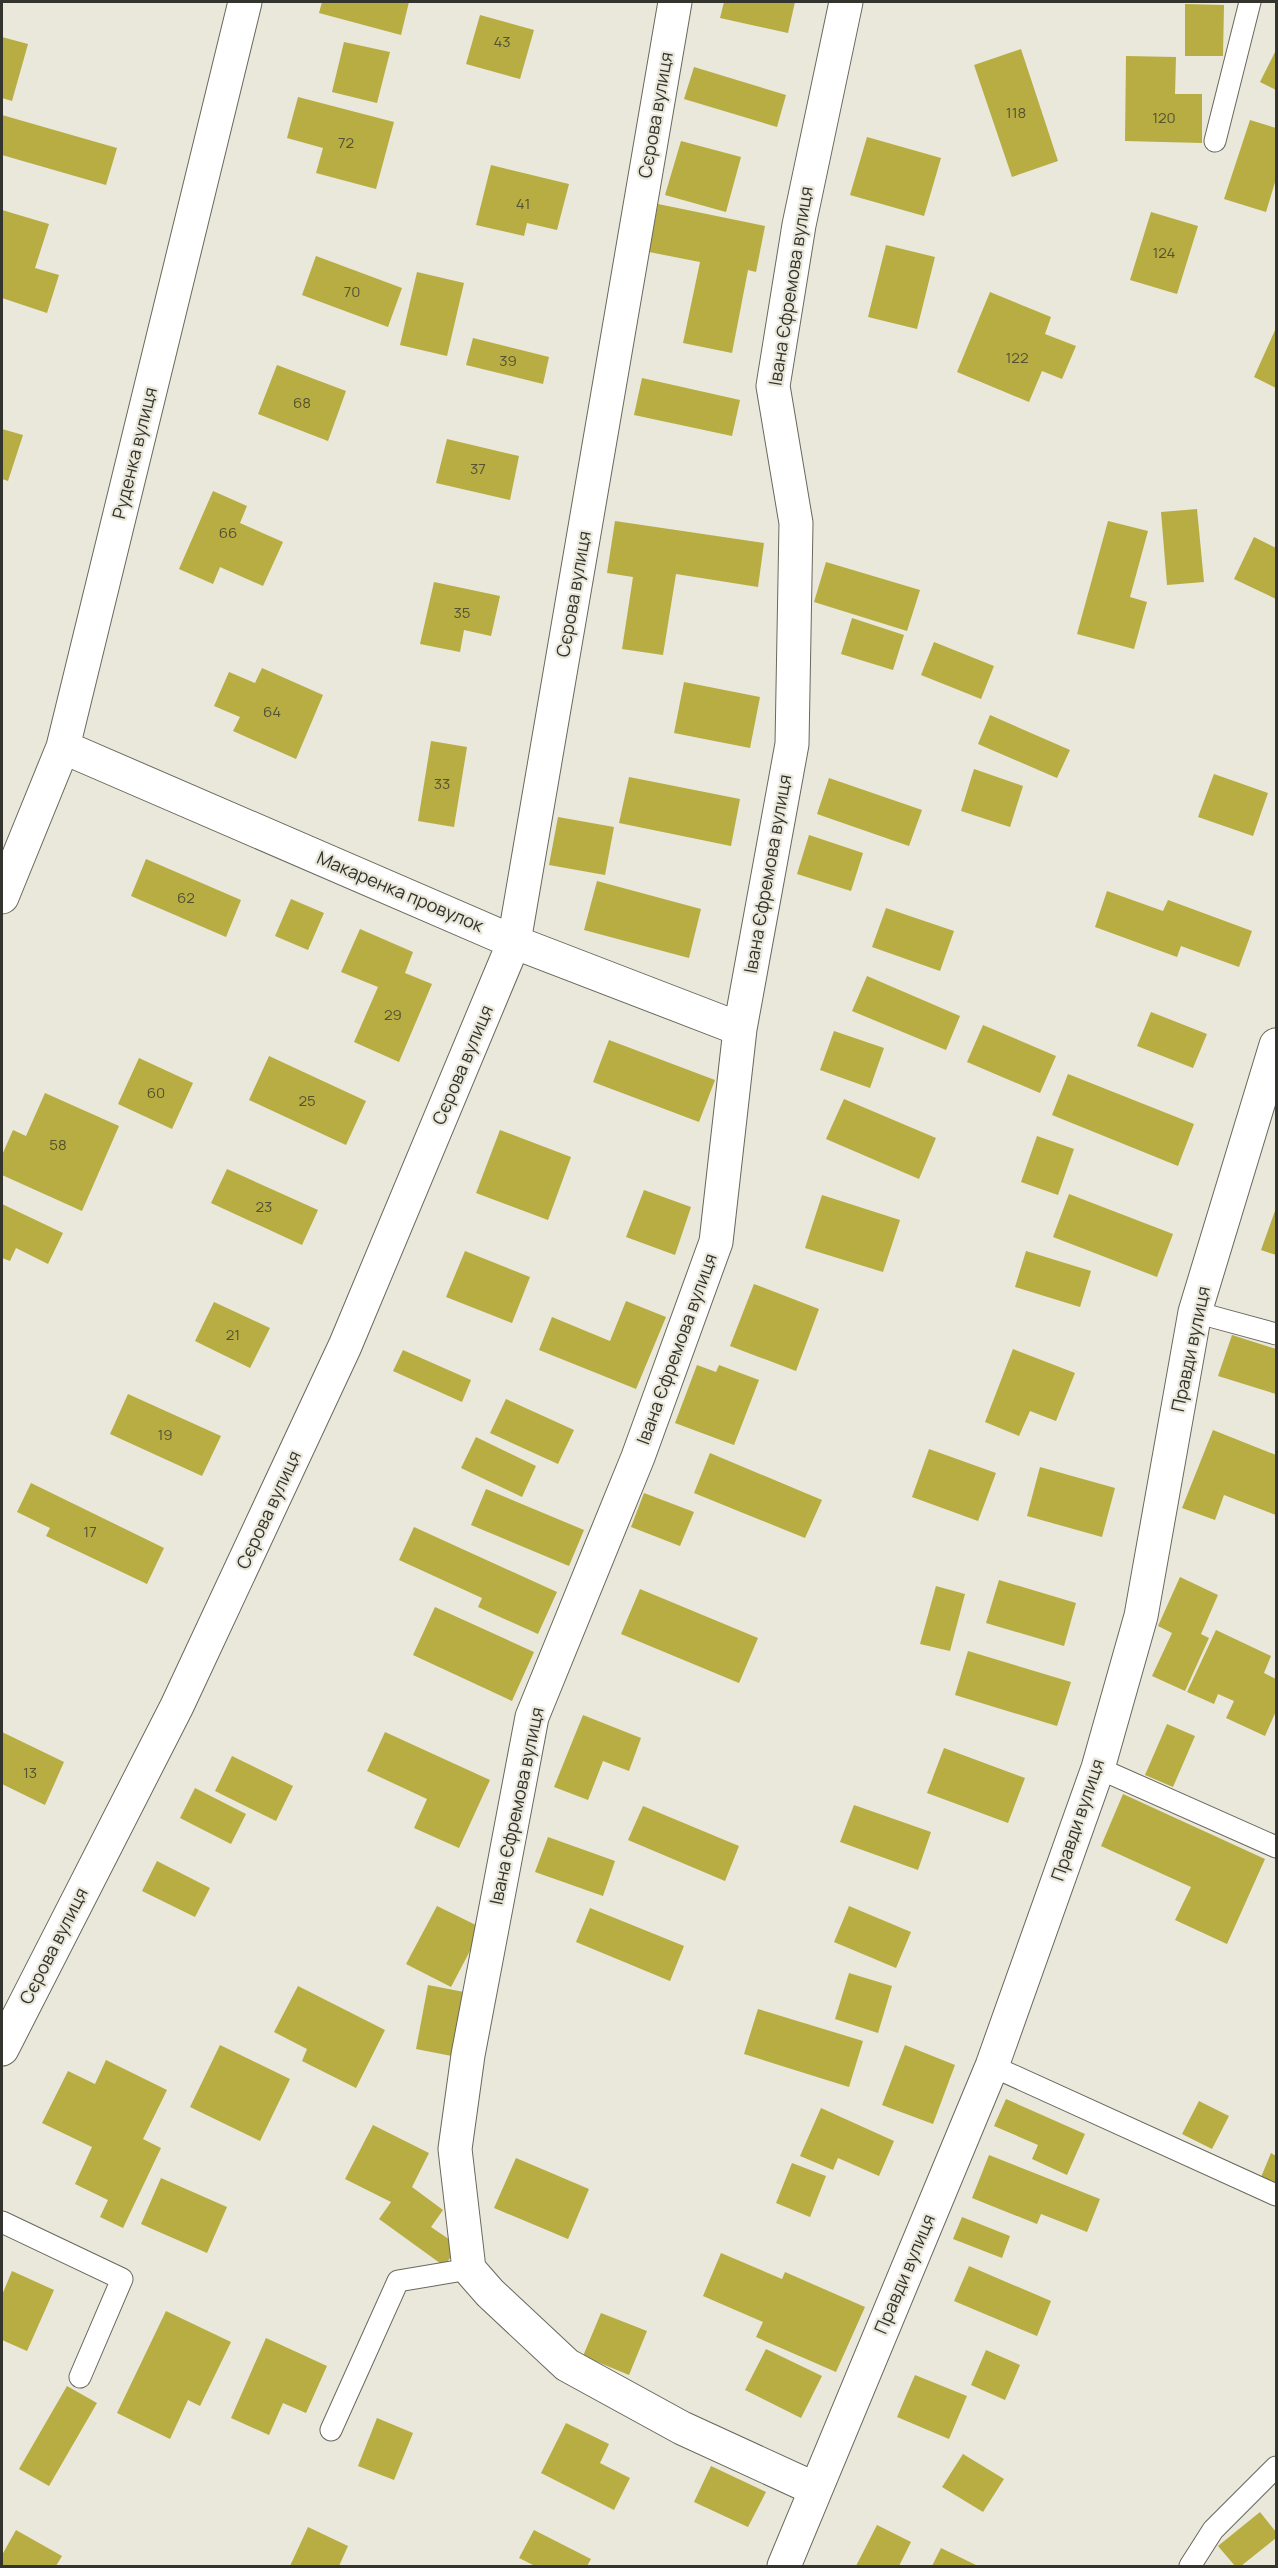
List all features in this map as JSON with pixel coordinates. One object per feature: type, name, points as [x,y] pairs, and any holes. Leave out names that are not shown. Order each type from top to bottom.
[{"type":"street","name":"Руденка вулиця","points":[[2,897],[63,747],[245,2]]},
{"type":"street","name":"Сєрова вулиця","points":[[2,2049],[177,1706],[345,1346],[514,942],[675,2]]},
{"type":"street","name":"Івана Єфремова вулиця","points":[[469,2270],[455,2149],[468,2055],[532,1717],[638,1457],[716,1242],[740,1029],[792,744],[796,523],[772,386],[799,225],[846,2]]},
{"type":"street","name":"Макаренка провулок","points":[[63,747],[514,942],[740,1029]]},
{"type":"street","name":"Правди вулиця","points":[[784,2566],[992,2066],[1098,1768],[1141,1616],[1196,1312],[1276,1045]]},
{"type":"street","points":[[469,2270],[567,2365],[682,2428],[815,2489]]},
{"type":"lane","points":[[1215,141],[1251,2]]},
{"type":"lane","points":[[1196,1312],[1276,1334]]},
{"type":"lane","points":[[1098,1768],[1276,1847]]},
{"type":"lane","points":[[992,2066],[1276,2195]]},
{"type":"lane","points":[[2,2222],[122,2279],[80,2377]]},
{"type":"lane","points":[[331,2430],[398,2281],[469,2270]]},
{"type":"lane","points":[[1190,2566],[1213,2530],[1276,2467]]},
{"type":"building","points":[[322,2],[409,2],[401,35],[319,13]]},
{"type":"building","points":[[724,2],[795,2],[788,33],[720,18]]},
{"type":"building","points":[[1185,4],[1224,5],[1223,56],[1185,56]]},
{"type":"building","points":[[480,15],[534,30],[520,79],[466,64]]},
{"type":"building","points":[[2,37],[28,44],[12,101],[2,98]]},
{"type":"building","points":[[344,42],[390,52],[377,103],[332,92]]},
{"type":"building","points":[[1021,49],[1058,161],[1012,177],[974,65]]},
{"type":"building","points":[[1276,50],[1276,90],[1260,82]]},
{"type":"building","points":[[1126,56],[1176,57],[1175,94],[1202,94],[1202,143],[1125,141]]},
{"type":"building","points":[[694,67],[786,95],[777,127],[684,99]]},
{"type":"building","points":[[298,97],[394,122],[376,189],[316,173],[323,148],[287,138]]},
{"type":"building","points":[[2,115],[117,148],[106,185],[2,155]]},
{"type":"building","points":[[1250,120],[1276,128],[1276,179],[1266,212],[1224,199]]},
{"type":"building","points":[[867,137],[941,158],[924,216],[850,195]]},
{"type":"building","points":[[681,141],[741,157],[726,212],[665,195]]},
{"type":"building","points":[[491,165],[569,184],[557,230],[527,223],[524,236],[476,225]]},
{"type":"building","points":[[658,204],[765,226],[756,272],[748,270],[732,353],[683,343],[700,262],[649,252]]},
{"type":"building","points":[[2,210],[49,224],[35,268],[59,275],[47,313],[2,298]]},
{"type":"building","points":[[1151,212],[1198,226],[1177,294],[1130,280]]},
{"type":"building","points":[[886,245],[935,257],[917,329],[868,317]]},
{"type":"building","points":[[316,256],[402,288],[388,327],[302,295]]},
{"type":"building","points":[[417,272],[464,283],[447,356],[400,345]]},
{"type":"building","points":[[990,292],[1051,317],[1045,334],[1076,346],[1062,379],[1042,371],[1029,402],[957,372]]},
{"type":"building","points":[[1276,328],[1276,388],[1254,377]]},
{"type":"building","points":[[473,338],[549,357],[543,384],[466,365]]},
{"type":"building","points":[[277,365],[346,391],[328,441],[258,414]]},
{"type":"building","points":[[642,378],[740,400],[732,436],[634,415]]},
{"type":"building","points":[[2,429],[23,435],[8,481],[2,479]]},
{"type":"building","points":[[447,439],[519,456],[510,500],[436,483]]},
{"type":"building","points":[[213,491],[247,506],[240,523],[283,542],[263,586],[220,567],[213,584],[179,569]]},
{"type":"building","points":[[1197,509],[1204,582],[1167,585],[1161,512]]},
{"type":"building","points":[[615,521],[764,543],[758,587],[676,574],[663,655],[622,649],[633,577],[607,573]]},
{"type":"building","points":[[1108,521],[1148,531],[1130,597],[1147,602],[1134,649],[1077,634]]},
{"type":"building","points":[[1254,537],[1276,548],[1276,599],[1234,579]]},
{"type":"building","points":[[826,562],[920,590],[907,631],[814,602]]},
{"type":"building","points":[[434,582],[500,596],[491,636],[464,630],[460,652],[420,644]]},
{"type":"building","points":[[852,618],[904,635],[893,670],[841,654]]},
{"type":"building","points":[[934,642],[994,666],[981,699],[921,675]]},
{"type":"building","points":[[262,668],[323,695],[296,759],[233,731],[240,717],[214,706],[229,672],[255,683]]},
{"type":"building","points":[[684,682],[760,697],[750,748],[674,733]]},
{"type":"building","points":[[990,715],[1070,750],[1057,778],[978,744]]},
{"type":"building","points":[[431,741],[467,747],[454,827],[418,821]]},
{"type":"building","points":[[974,769],[1023,786],[1010,827],[961,811]]},
{"type":"building","points":[[1214,774],[1268,793],[1253,836],[1198,817]]},
{"type":"building","points":[[629,777],[740,799],[731,846],[619,823]]},
{"type":"building","points":[[829,778],[922,810],[909,846],[817,814]]},
{"type":"building","points":[[558,817],[614,827],[605,875],[549,865]]},
{"type":"building","points":[[809,835],[863,853],[851,891],[797,874]]},
{"type":"building","points":[[146,859],[241,900],[226,937],[131,896]]},
{"type":"building","points":[[597,881],[701,909],[689,958],[584,930]]},
{"type":"building","points":[[1107,891],[1163,911],[1168,900],[1252,931],[1239,967],[1181,946],[1177,957],[1095,927]]},
{"type":"building","points":[[291,899],[324,913],[308,950],[275,936]]},
{"type":"building","points":[[886,908],[954,931],[940,971],[872,947]]},
{"type":"building","points":[[360,929],[413,952],[405,973],[432,984],[399,1062],[354,1042],[378,987],[341,972]]},
{"type":"building","points":[[867,976],[960,1016],[946,1050],[852,1011]]},
{"type":"building","points":[[1151,1012],[1207,1034],[1193,1068],[1137,1046]]},
{"type":"building","points":[[983,1025],[1056,1056],[1040,1093],[967,1062]]},
{"type":"building","points":[[834,1031],[884,1048],[870,1088],[820,1070]]},
{"type":"building","points":[[609,1040],[715,1080],[699,1122],[593,1082]]},
{"type":"building","points":[[269,1056],[366,1101],[346,1145],[249,1100]]},
{"type":"building","points":[[139,1058],[193,1083],[172,1129],[118,1104]]},
{"type":"building","points":[[1068,1074],[1194,1124],[1178,1166],[1052,1115]]},
{"type":"building","points":[[45,1093],[119,1126],[82,1211],[2,1175],[2,1155],[13,1130],[26,1136]]},
{"type":"building","points":[[844,1099],[936,1138],[919,1179],[826,1139]]},
{"type":"building","points":[[500,1130],[571,1157],[548,1220],[476,1193]]},
{"type":"building","points":[[1037,1136],[1074,1149],[1058,1195],[1021,1182]]},
{"type":"building","points":[[227,1169],[318,1210],[302,1245],[211,1203]]},
{"type":"building","points":[[644,1190],[691,1207],[675,1255],[626,1237]]},
{"type":"building","points":[[1069,1194],[1173,1234],[1157,1277],[1053,1237]]},
{"type":"building","points":[[822,1195],[900,1220],[883,1272],[805,1248]]},
{"type":"building","points":[[2,1204],[63,1233],[48,1264],[16,1248],[10,1261],[2,1258]]},
{"type":"building","points":[[1276,1208],[1276,1255],[1261,1250]]},
{"type":"building","points":[[465,1251],[530,1277],[512,1323],[446,1297]]},
{"type":"building","points":[[1026,1251],[1091,1271],[1080,1307],[1015,1287]]},
{"type":"building","points":[[754,1284],[819,1309],[796,1371],[730,1346]]},
{"type":"building","points":[[626,1301],[666,1317],[636,1389],[539,1350],[552,1317],[610,1341]]},
{"type":"building","points":[[214,1302],[270,1328],[250,1368],[195,1341]]},
{"type":"building","points":[[1232,1335],[1276,1349],[1276,1394],[1218,1376]]},
{"type":"building","points":[[1013,1349],[1075,1373],[1056,1421],[1030,1411],[1019,1436],[985,1422]]},
{"type":"building","points":[[403,1350],[471,1380],[462,1402],[393,1371]]},
{"type":"building","points":[[697,1365],[716,1372],[719,1365],[759,1380],[734,1445],[675,1423]]},
{"type":"building","points":[[128,1394],[221,1436],[202,1476],[110,1434]]},
{"type":"building","points":[[506,1399],[574,1430],[558,1464],[490,1433]]},
{"type":"building","points":[[1213,1430],[1276,1455],[1276,1515],[1224,1495],[1215,1520],[1182,1508]]},
{"type":"building","points":[[476,1437],[536,1466],[522,1497],[461,1468]]},
{"type":"building","points":[[929,1449],[996,1473],[978,1521],[912,1497]]},
{"type":"building","points":[[710,1453],[822,1500],[805,1538],[694,1493]]},
{"type":"building","points":[[1040,1467],[1115,1488],[1102,1537],[1027,1516]]},
{"type":"building","points":[[31,1483],[164,1548],[147,1584],[46,1536],[50,1528],[17,1512]]},
{"type":"building","points":[[486,1489],[584,1530],[569,1566],[471,1525]]},
{"type":"building","points":[[644,1493],[694,1512],[680,1546],[631,1527]]},
{"type":"building","points":[[414,1527],[557,1592],[538,1634],[478,1607],[482,1598],[399,1560]]},
{"type":"building","points":[[1180,1577],[1218,1595],[1201,1634],[1209,1638],[1185,1691],[1152,1676],[1172,1633],[1158,1626]]},
{"type":"building","points":[[999,1580],[1076,1603],[1064,1646],[986,1623]]},
{"type":"building","points":[[936,1586],[965,1594],[950,1651],[920,1644]]},
{"type":"building","points":[[640,1589],[758,1638],[739,1683],[621,1634]]},
{"type":"building","points":[[435,1607],[534,1652],[512,1701],[413,1655]]},
{"type":"building","points":[[1216,1630],[1271,1656],[1264,1673],[1276,1679],[1276,1711],[1265,1736],[1226,1718],[1234,1701],[1218,1694],[1214,1704],[1187,1692]]},
{"type":"building","points":[[968,1651],[1071,1682],[1057,1726],[955,1695]]},
{"type":"building","points":[[583,1715],[641,1738],[629,1771],[603,1761],[588,1800],[554,1787]]},
{"type":"building","points":[[1167,1724],[1195,1736],[1173,1787],[1145,1775]]},
{"type":"building","points":[[2,1732],[64,1762],[45,1805],[2,1784]]},
{"type":"building","points":[[385,1732],[490,1780],[459,1848],[414,1828],[427,1799],[367,1771]]},
{"type":"building","points":[[944,1748],[1025,1778],[1008,1823],[927,1793]]},
{"type":"building","points":[[232,1756],[293,1786],[276,1821],[215,1791]]},
{"type":"building","points":[[195,1788],[246,1814],[231,1844],[180,1818]]},
{"type":"building","points":[[1123,1794],[1265,1859],[1227,1944],[1175,1920],[1191,1887],[1101,1846]]},
{"type":"building","points":[[854,1805],[931,1832],[918,1870],[840,1842]]},
{"type":"building","points":[[643,1806],[739,1846],[725,1881],[628,1840]]},
{"type":"building","points":[[548,1837],[615,1861],[603,1896],[535,1872]]},
{"type":"building","points":[[157,1861],[210,1888],[195,1917],[142,1891]]},
{"type":"building","points":[[437,1906],[482,1928],[451,1987],[406,1964]]},
{"type":"building","points":[[849,1906],[911,1932],[896,1968],[834,1942]]},
{"type":"building","points":[[590,1908],[684,1946],[670,1981],[576,1942]]},
{"type":"building","points":[[849,1973],[892,1986],[878,2033],[835,2019]]},
{"type":"building","points":[[428,1985],[469,1993],[457,2057],[416,2049]]},
{"type":"building","points":[[298,1986],[385,2030],[356,2088],[302,2061],[307,2049],[274,2032]]},
{"type":"building","points":[[758,2009],[863,2041],[849,2087],[744,2054]]},
{"type":"building","points":[[220,2045],[290,2079],[260,2141],[190,2107]]},
{"type":"building","points":[[905,2045],[955,2065],[933,2124],[882,2105]]},
{"type":"building","points":[[106,2060],[167,2090],[143,2139],[161,2148],[123,2228],[100,2217],[108,2200],[75,2184],[92,2147],[42,2123],[68,2071],[95,2084]]},
{"type":"building","points":[[1006,2099],[1085,2134],[1067,2175],[1032,2159],[1038,2145],[994,2126]]},
{"type":"building","points":[[1199,2101],[1229,2116],[1212,2149],[1182,2134]]},
{"type":"building","points":[[821,2108],[894,2141],[879,2176],[838,2158],[833,2170],[800,2156]]},
{"type":"building","points":[[373,2125],[429,2153],[412,2187],[443,2210],[431,2227],[459,2246],[444,2266],[379,2219],[391,2202],[345,2179]]},
{"type":"building","points":[[1271,2153],[1276,2156],[1276,2190],[1259,2182]]},
{"type":"building","points":[[989,2155],[1100,2199],[1087,2232],[1041,2214],[1037,2224],[972,2198]]},
{"type":"building","points":[[516,2158],[589,2189],[568,2239],[494,2208]]},
{"type":"building","points":[[792,2163],[826,2176],[810,2217],[776,2203]]},
{"type":"building","points":[[161,2178],[227,2207],[207,2253],[141,2224]]},
{"type":"building","points":[[962,2217],[1010,2236],[1002,2258],[953,2239]]},
{"type":"building","points":[[721,2253],[782,2279],[785,2272],[865,2307],[836,2372],[756,2337],[763,2322],[703,2296]]},
{"type":"building","points":[[969,2266],[1051,2301],[1037,2336],[954,2301]]},
{"type":"building","points":[[12,2271],[54,2290],[27,2351],[2,2340],[2,2295]]},
{"type":"building","points":[[166,2311],[231,2342],[200,2406],[188,2400],[170,2439],[117,2413]]},
{"type":"building","points":[[601,2313],[647,2331],[629,2375],[583,2356]]},
{"type":"building","points":[[266,2338],[327,2366],[306,2413],[283,2403],[269,2435],[231,2418]]},
{"type":"building","points":[[766,2349],[822,2376],[801,2418],[745,2390]]},
{"type":"building","points":[[986,2350],[1020,2365],[1005,2400],[971,2385]]},
{"type":"building","points":[[915,2375],[967,2396],[949,2439],[897,2417]]},
{"type":"building","points":[[67,2386],[97,2403],[49,2486],[19,2469]]},
{"type":"building","points":[[377,2418],[413,2433],[394,2480],[358,2466]]},
{"type":"building","points":[[566,2423],[609,2444],[600,2463],[630,2478],[614,2510],[541,2473]]},
{"type":"building","points":[[963,2454],[1004,2479],[983,2512],[942,2487]]},
{"type":"building","points":[[711,2466],[766,2492],[748,2527],[694,2502]]},
{"type":"building","points":[[1260,2512],[1276,2532],[1276,2538],[1241,2566],[1235,2566],[1218,2546]]},
{"type":"building","points":[[877,2525],[911,2542],[899,2566],[856,2566]]},
{"type":"building","points":[[308,2527],[348,2546],[339,2566],[290,2566]]},
{"type":"building","points":[[16,2530],[62,2556],[56,2566],[2,2566],[2,2555]]},
{"type":"building","points":[[534,2530],[591,2559],[587,2566],[535,2566],[519,2558]]},
{"type":"building","points":[[941,2548],[978,2566],[932,2566]]}]
